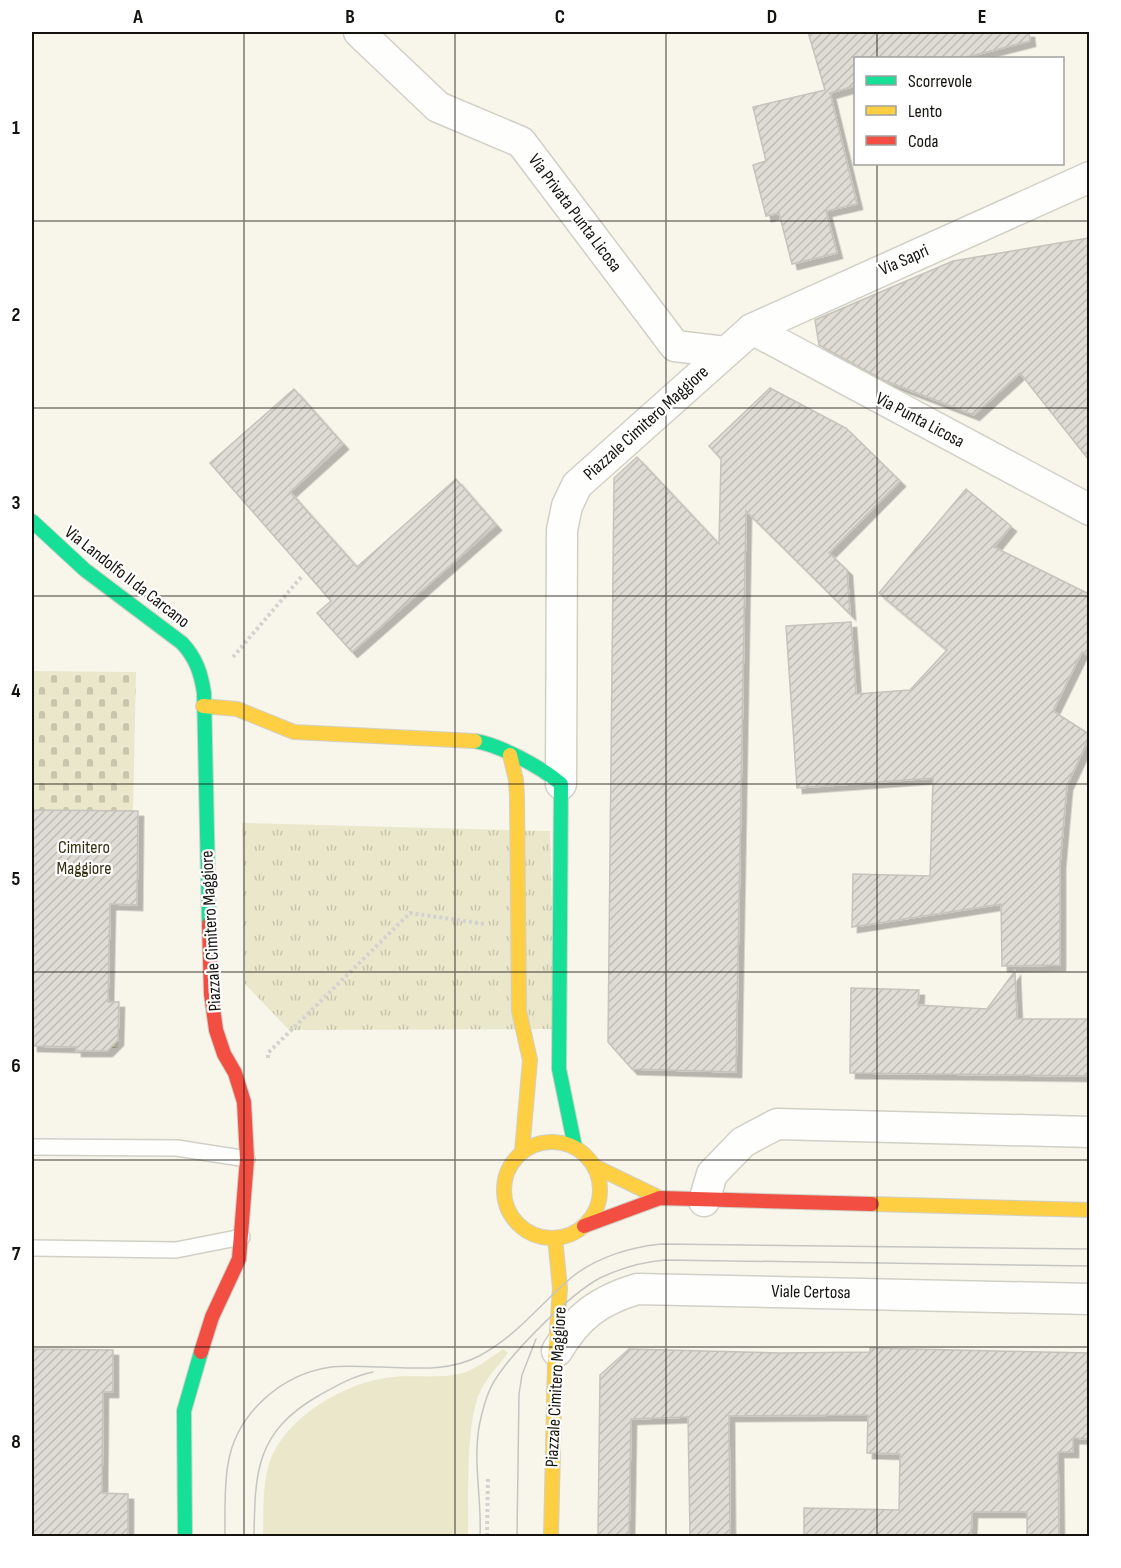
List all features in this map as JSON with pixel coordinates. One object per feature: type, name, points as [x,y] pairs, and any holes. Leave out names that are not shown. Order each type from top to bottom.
[{"type":"main road","name":"Via Landolfo II da Carcano","points":[[32,521],[54,545],[92,577],[182,643],[199,664]]},
{"type":"main road","name":"Piazzale Cimitero Maggiore","points":[[186,1536],[184,1411],[212,1317],[239,1259],[247,1159],[244,1102],[235,1073],[224,1054],[216,1030],[212,994],[204,693],[199,664]]},
{"type":"main road","points":[[203,706],[237,709],[294,732],[477,741],[530,762],[546,771],[561,784]]},
{"type":"main road","points":[[510,755],[516,780],[517,797],[519,1011],[530,1060],[522,1152]]},
{"type":"main road","name":"Piazzale Cimitero Maggiore","points":[[561,784],[559,1069],[575,1147]]},
{"type":"main road","points":[[660,1198],[584,1226],[571,1234],[555,1238],[536,1236],[520,1227],[513,1220],[503,1193],[506,1174],[515,1158],[542,1142],[564,1143],[575,1147],[594,1166],[660,1198],[1089,1210]]},
{"type":"main road","points":[[584,1226],[596,1209],[599,1198],[600,1187],[594,1166]]},
{"type":"main road","name":"Piazzale Cimitero Maggiore","points":[[551,1536],[555,1361],[560,1288],[555,1238]]},
{"type":"street","name":"Via Privata Punta Licosa","points":[[359,32],[438,107],[521,142],[675,346],[725,352]]},
{"type":"street","name":"Via Sapri","points":[[725,352],[752,329],[1089,177]]},
{"type":"street","name":"Via Punta Licosa","points":[[752,329],[1089,510]]},
{"type":"street","name":"Piazzale Cimitero Maggiore","points":[[561,784],[562,530],[567,506],[577,485],[725,352]]},
{"type":"street","points":[[704,1201],[712,1174],[743,1142],[777,1124],[1089,1132]]},
{"type":"street","name":"Viale Certosa","points":[[557,1351],[569,1331],[595,1307],[612,1297],[637,1289],[1089,1299]]},
{"type":"lane","points":[[32,1147],[177,1148],[247,1159]]},
{"type":"lane","points":[[32,1248],[176,1250],[242,1237]]},
{"type":"path","points":[[199,664],[227,664],[303,575]]},
{"type":"path","points":[[268,1062],[268,1053],[410,913],[519,930]]},
{"type":"path","points":[[487,1536],[488,1476]]},
{"type":"green space","name":"Cimitero Maggiore","points":[[32,671],[136,672],[133,811],[138,811],[137,905],[110,905],[108,1001],[119,1002],[118,1048],[111,1048],[107,1051],[76,1051],[76,1047],[32,1046]]},
{"type":"green space","points":[[242,823],[550,831],[555,1029],[289,1030],[245,984]]},
{"type":"green space","points":[[503,1349],[508,1353],[481,1390],[472,1421],[468,1536],[263,1536],[265,1485],[274,1451],[298,1421],[314,1408],[350,1388],[368,1382],[395,1377],[459,1374],[471,1370]]},
{"type":"building","points":[[808,32],[1029,32],[1030,41],[967,57],[854,57],[854,86],[830,93],[857,204],[826,211],[837,253],[792,264],[779,213],[766,216],[753,165],[766,161],[753,107],[825,90]]},
{"type":"building","points":[[1089,238],[1089,460],[1020,373],[974,415],[881,379],[819,345],[815,320],[953,261]]},
{"type":"building","points":[[770,388],[846,428],[900,481],[829,553],[847,570],[850,614],[746,511],[736,1072],[632,1069],[608,1042],[614,478],[637,457],[719,544],[721,459],[709,446]]},
{"type":"building","points":[[294,389],[343,444],[290,492],[357,567],[456,479],[496,525],[352,652],[317,613],[331,601],[210,463]]},
{"type":"building","points":[[966,489],[1011,526],[994,547],[1089,594],[1089,656],[1082,652],[1053,711],[1089,734],[1067,785],[1060,863],[1060,965],[1002,966],[1001,904],[852,927],[853,874],[930,876],[933,778],[797,788],[786,626],[851,622],[856,694],[910,690],[947,650],[879,593]]},
{"type":"building","points":[[32,810],[138,811],[137,905],[110,904],[108,1002],[119,1002],[118,1040],[107,1051],[76,1051],[76,1047],[32,1046]]},
{"type":"building","points":[[1015,971],[1017,1019],[1089,1019],[1089,1076],[850,1073],[851,988],[919,990],[918,1005],[987,1009]]},
{"type":"building","points":[[870,1348],[1089,1353],[1089,1439],[1073,1438],[1073,1452],[1058,1452],[1059,1536],[1027,1536],[1027,1512],[972,1512],[971,1536],[804,1536],[804,1508],[899,1510],[900,1454],[867,1453],[868,1415],[729,1416],[730,1536],[690,1536],[688,1417],[631,1419],[629,1536],[598,1536],[600,1375],[629,1349],[779,1353],[870,1352]]},
{"type":"building","points":[[32,1349],[113,1350],[113,1392],[103,1392],[102,1493],[128,1494],[128,1536],[32,1536]]},
{"type":"tram line","points":[[225,1536],[226,1482],[233,1446],[240,1429],[251,1413],[279,1388],[295,1378],[331,1367],[431,1368],[468,1361],[505,1339],[572,1277],[592,1264],[615,1254],[661,1244],[1090,1249]]},
{"type":"tram line","points":[[480,1536],[477,1450],[482,1411],[490,1390],[503,1368],[543,1324],[573,1297],[608,1274],[640,1264],[665,1260],[1090,1266]]},
{"type":"tram line","points":[[517,1536],[519,1394],[522,1375],[536,1339]]},
{"type":"tram line","points":[[254,1536],[258,1473],[271,1439],[282,1424],[297,1410],[318,1396],[338,1385],[373,1372]]},
{"type":"traffic: fast","points":[[32,521],[85,570],[182,643],[197,666],[204,693],[209,924]]},
{"type":"traffic: fast","points":[[475,741],[496,747],[520,758],[561,784],[559,1069],[575,1147]]},
{"type":"traffic: fast","points":[[185,1536],[184,1411],[201,1352]]},
{"type":"traffic: slow","points":[[203,706],[237,709],[294,732],[475,741]]},
{"type":"traffic: slow","points":[[510,755],[516,780],[517,797],[519,1011],[530,1060],[522,1152]]},
{"type":"traffic: slow","points":[[552,1142],[570,1146],[586,1156],[596,1172],[600,1190],[596,1208],[586,1224],[570,1234],[552,1238],[534,1234],[518,1224],[508,1208],[504,1190],[508,1172],[518,1156],[534,1146],[552,1142]]},
{"type":"traffic: slow","points":[[594,1166],[660,1198]]},
{"type":"traffic: slow","points":[[872,1204],[1090,1210]]},
{"type":"traffic: slow","points":[[551,1536],[555,1361],[560,1288],[555,1238]]},
{"type":"traffic: jam","points":[[201,1352],[212,1317],[239,1259],[247,1159],[244,1102],[235,1073],[224,1054],[216,1030],[211,994],[209,924]]},
{"type":"traffic: jam","points":[[584,1226],[660,1198],[872,1204]]}]
